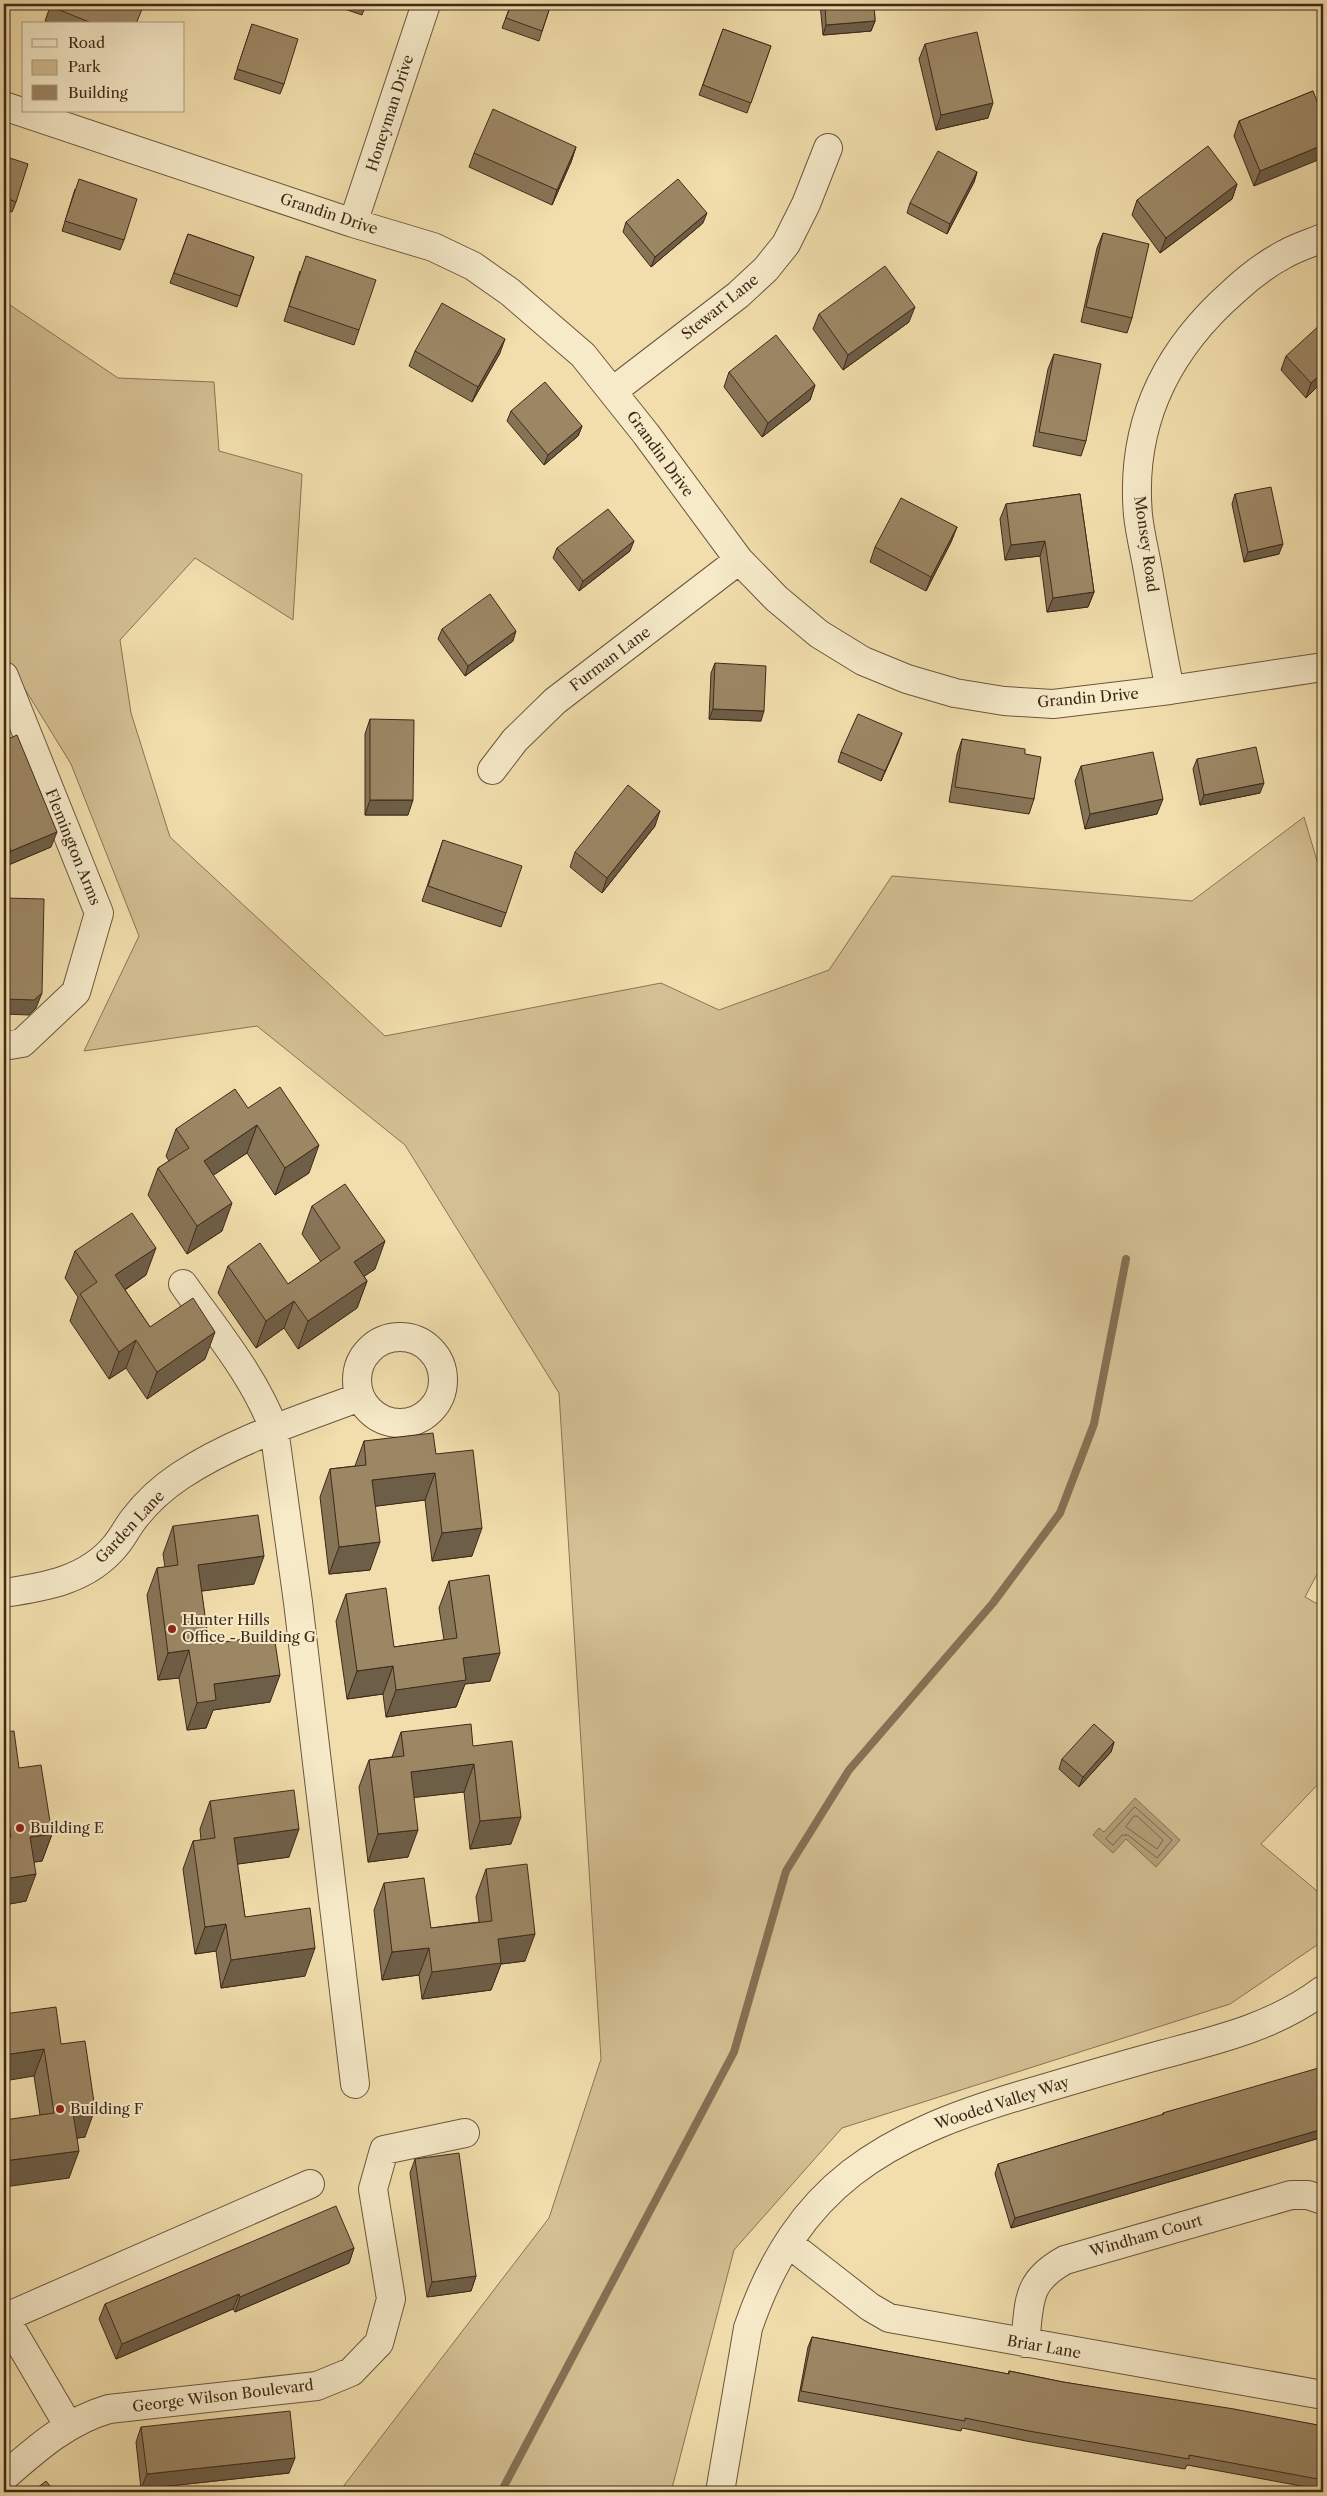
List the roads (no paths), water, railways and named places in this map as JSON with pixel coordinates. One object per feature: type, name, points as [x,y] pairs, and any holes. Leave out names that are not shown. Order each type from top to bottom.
[{"type":"street","name":"Honeyman Drive","points":[[353,223],[426,4]]},
{"type":"street","name":"Grandin Drive","points":[[4,106],[353,223],[433,247],[473,266],[510,292],[583,355],[613,391],[739,560],[777,599],[819,634],[863,661],[907,679],[955,693],[1004,701],[1052,704],[1170,690],[1323,667]]},
{"type":"street","name":"Stewart Lane","points":[[613,391],[738,295],[766,269],[786,244],[806,204],[828,148]]},
{"type":"street","name":"Monsey Road","points":[[1170,690],[1138,516],[1138,476],[1143,435],[1154,397],[1171,362],[1194,330],[1223,300],[1252,275],[1285,253],[1323,238]]},
{"type":"street","name":"Furman Lane","points":[[492,770],[515,740],[555,701],[739,560]]},
{"type":"street","name":"Flemington Arms","points":[[4,676],[99,913],[76,992],[22,1043],[4,1046]]},
{"type":"street","points":[[183,1284],[251,1380],[265,1405],[274,1429],[298,1602],[355,2084]]},
{"type":"street","name":"Garden Lane","points":[[4,1592],[47,1586],[74,1577],[96,1565],[116,1546],[134,1519],[150,1501],[179,1477],[206,1460],[274,1429],[360,1397]]},
{"type":"street","name":"Wooded Valley Way","points":[[720,2492],[748,2328],[768,2277],[788,2243],[834,2187],[865,2162],[906,2137],[957,2115],[1262,2026],[1288,2014],[1323,1990]]},
{"type":"street","name":"George Wilson Boulevard","points":[[4,2477],[38,2447],[68,2425],[88,2415],[109,2409],[317,2386],[351,2372],[379,2343],[391,2298],[373,2189],[384,2150],[466,2133]]},
{"type":"street","points":[[68,2425],[5,2318],[310,2184]]},
{"type":"street","name":"Windham Court","points":[[1025,2343],[1031,2297],[1037,2282],[1047,2270],[1065,2260],[1291,2195],[1308,2195],[1323,2200]]},
{"type":"street","name":"Briar Lane","points":[[788,2243],[870,2307],[890,2318],[1323,2395]]},
{"type":"water","points":[[1135,1798],[1180,1840],[1156,1867],[1126,1839],[1113,1853],[1093,1835],[1099,1828],[1104,1832]]},
{"type":"waterway","points":[[501,2492],[734,2052],[786,1871],[849,1770],[993,1603],[1060,1513],[1094,1424],[1126,1259]]},
{"type":"place","name":"Hunter Hills Office - Building G","points":[[172,1629]]},
{"type":"place","name":"Building E","points":[[20,1828]]},
{"type":"place","name":"Building F","points":[[60,2109]]}]
